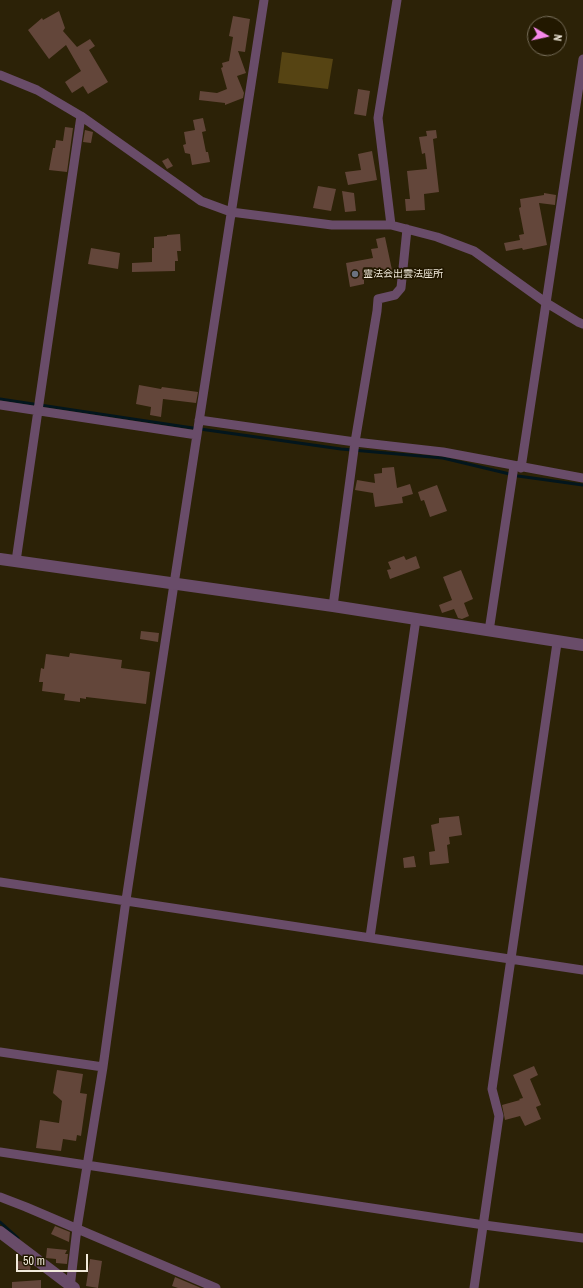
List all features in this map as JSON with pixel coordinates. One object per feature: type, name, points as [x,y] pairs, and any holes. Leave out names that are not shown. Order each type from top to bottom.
[{"type":"street","points":[[71,1287],[77,1228],[103,1067],[126,900],[264,0]]},
{"type":"street","points":[[392,225],[378,118],[398,0]]},
{"type":"street","points":[[489,631],[518,467],[583,59]]},
{"type":"street","points":[[0,75],[37,90],[81,116],[201,201],[231,212],[332,225],[392,225],[437,237],[474,251],[545,302],[583,324]]},
{"type":"street","points":[[16,561],[81,116]]},
{"type":"street","points":[[332,606],[355,442],[378,299],[395,295],[401,288],[407,229]]},
{"type":"street","points":[[0,405],[197,435]]},
{"type":"street","points":[[199,420],[355,442],[443,452],[583,478]]},
{"type":"street","points":[[0,559],[332,606],[583,645]]},
{"type":"street","points":[[370,937],[416,619]]},
{"type":"street","points":[[474,1288],[499,1116],[492,1090],[557,643],[560,642]]},
{"type":"street","points":[[0,882],[583,970]]},
{"type":"street","points":[[0,1052],[103,1067]]},
{"type":"street","points":[[0,1152],[484,1225],[583,1238]]},
{"type":"street","points":[[0,1197],[26,1206],[216,1288]]},
{"type":"street","points":[[0,1232],[71,1287]]},
{"type":"shaded area","points":[[282,52],[333,59],[328,89],[278,83]]},
{"type":"building","points":[[59,11],[65,28],[63,31],[77,47],[90,39],[95,46],[89,50],[108,82],[88,94],[83,86],[72,93],[65,82],[81,71],[66,45],[49,59],[28,30],[42,18],[43,20]]},
{"type":"building","points":[[233,16],[250,19],[245,52],[238,51],[246,73],[237,76],[244,93],[243,98],[225,105],[225,103],[199,100],[200,91],[217,93],[227,89],[221,68],[223,67],[222,63],[229,61],[233,37],[229,36]]},
{"type":"building","points":[[358,89],[370,91],[366,116],[354,114]]},
{"type":"building","points":[[203,118],[206,131],[202,132],[206,152],[208,152],[210,162],[192,165],[190,154],[185,153],[183,145],[186,144],[184,132],[195,130],[193,120]]},
{"type":"building","points":[[65,127],[73,128],[67,172],[49,170],[53,148],[55,148],[56,140],[63,141]]},
{"type":"building","points":[[85,130],[93,132],[91,143],[83,142]]},
{"type":"building","points":[[436,130],[437,138],[433,139],[439,192],[424,194],[425,210],[406,211],[405,199],[410,199],[407,171],[427,169],[425,153],[422,154],[419,137],[427,136],[426,131]]},
{"type":"building","points":[[372,151],[377,180],[348,185],[345,172],[361,170],[358,154]]},
{"type":"building","points":[[168,158],[173,166],[167,169],[162,161]]},
{"type":"building","points":[[318,186],[336,189],[331,211],[313,208]]},
{"type":"building","points":[[342,191],[354,193],[356,211],[345,212]]},
{"type":"building","points":[[544,193],[556,195],[555,205],[539,203],[547,245],[523,250],[522,248],[506,251],[504,243],[520,240],[519,235],[524,234],[519,208],[521,207],[520,199],[544,195]]},
{"type":"building","points":[[180,234],[181,251],[177,251],[178,261],[175,261],[175,271],[132,272],[132,263],[152,262],[154,237]]},
{"type":"building","points":[[385,237],[392,270],[371,274],[372,279],[364,280],[364,284],[350,287],[346,263],[373,258],[371,249],[378,248],[376,239]]},
{"type":"building","points":[[91,248],[120,253],[118,269],[88,264]]},
{"type":"building","points":[[139,385],[161,389],[162,387],[198,392],[196,403],[163,399],[161,417],[150,415],[151,407],[136,404]]},
{"type":"building","points":[[394,467],[397,488],[410,484],[413,494],[402,497],[403,503],[375,507],[373,493],[355,490],[357,480],[375,483],[374,474],[382,473],[382,468]]},
{"type":"building","points":[[437,485],[447,511],[430,517],[424,500],[421,501],[418,492]]},
{"type":"building","points":[[404,556],[406,560],[416,556],[420,568],[390,579],[387,570],[391,569],[388,562]]},
{"type":"building","points":[[461,570],[473,599],[464,603],[469,616],[462,619],[458,618],[454,609],[442,613],[439,605],[452,600],[443,577]]},
{"type":"building","points":[[141,631],[159,633],[158,642],[140,639]]},
{"type":"building","points":[[70,653],[122,660],[121,668],[150,672],[146,704],[86,697],[86,699],[80,698],[80,702],[64,700],[65,694],[42,691],[43,682],[39,682],[41,668],[44,669],[46,654],[69,657]]},
{"type":"building","points":[[459,816],[462,835],[449,837],[450,844],[447,845],[449,863],[430,865],[429,852],[435,851],[431,825],[439,823],[439,818]]},
{"type":"building","points":[[414,856],[416,867],[404,868],[403,858]]},
{"type":"building","points":[[534,1066],[538,1075],[530,1079],[541,1105],[536,1107],[541,1119],[525,1126],[520,1116],[505,1120],[502,1105],[523,1098],[513,1075]]},
{"type":"building","points":[[57,1070],[83,1074],[80,1093],[87,1094],[81,1136],[77,1135],[76,1141],[63,1139],[61,1151],[36,1148],[40,1120],[59,1123],[62,1101],[53,1093]]},
{"type":"building","points":[[55,1226],[70,1232],[69,1242],[51,1234]]},
{"type":"building","points":[[47,1248],[67,1250],[65,1254],[68,1254],[67,1264],[56,1263],[56,1259],[46,1258]]},
{"type":"building","points":[[90,1259],[102,1261],[98,1288],[86,1286]]},
{"type":"building","points":[[18,1261],[28,1262],[31,1265],[30,1270],[17,1269]]},
{"type":"building","points":[[175,1277],[201,1288],[178,1288],[172,1286]]},
{"type":"building","points":[[41,1280],[41,1288],[12,1288],[12,1282]]},
{"type":"waterway","points":[[0,399],[341,449],[443,458],[518,476],[583,485]]},
{"type":"waterway","points":[[0,1222],[18,1238]]},
{"type":"place","name":"霊法会出雲法座所","points":[[355,274]]}]
